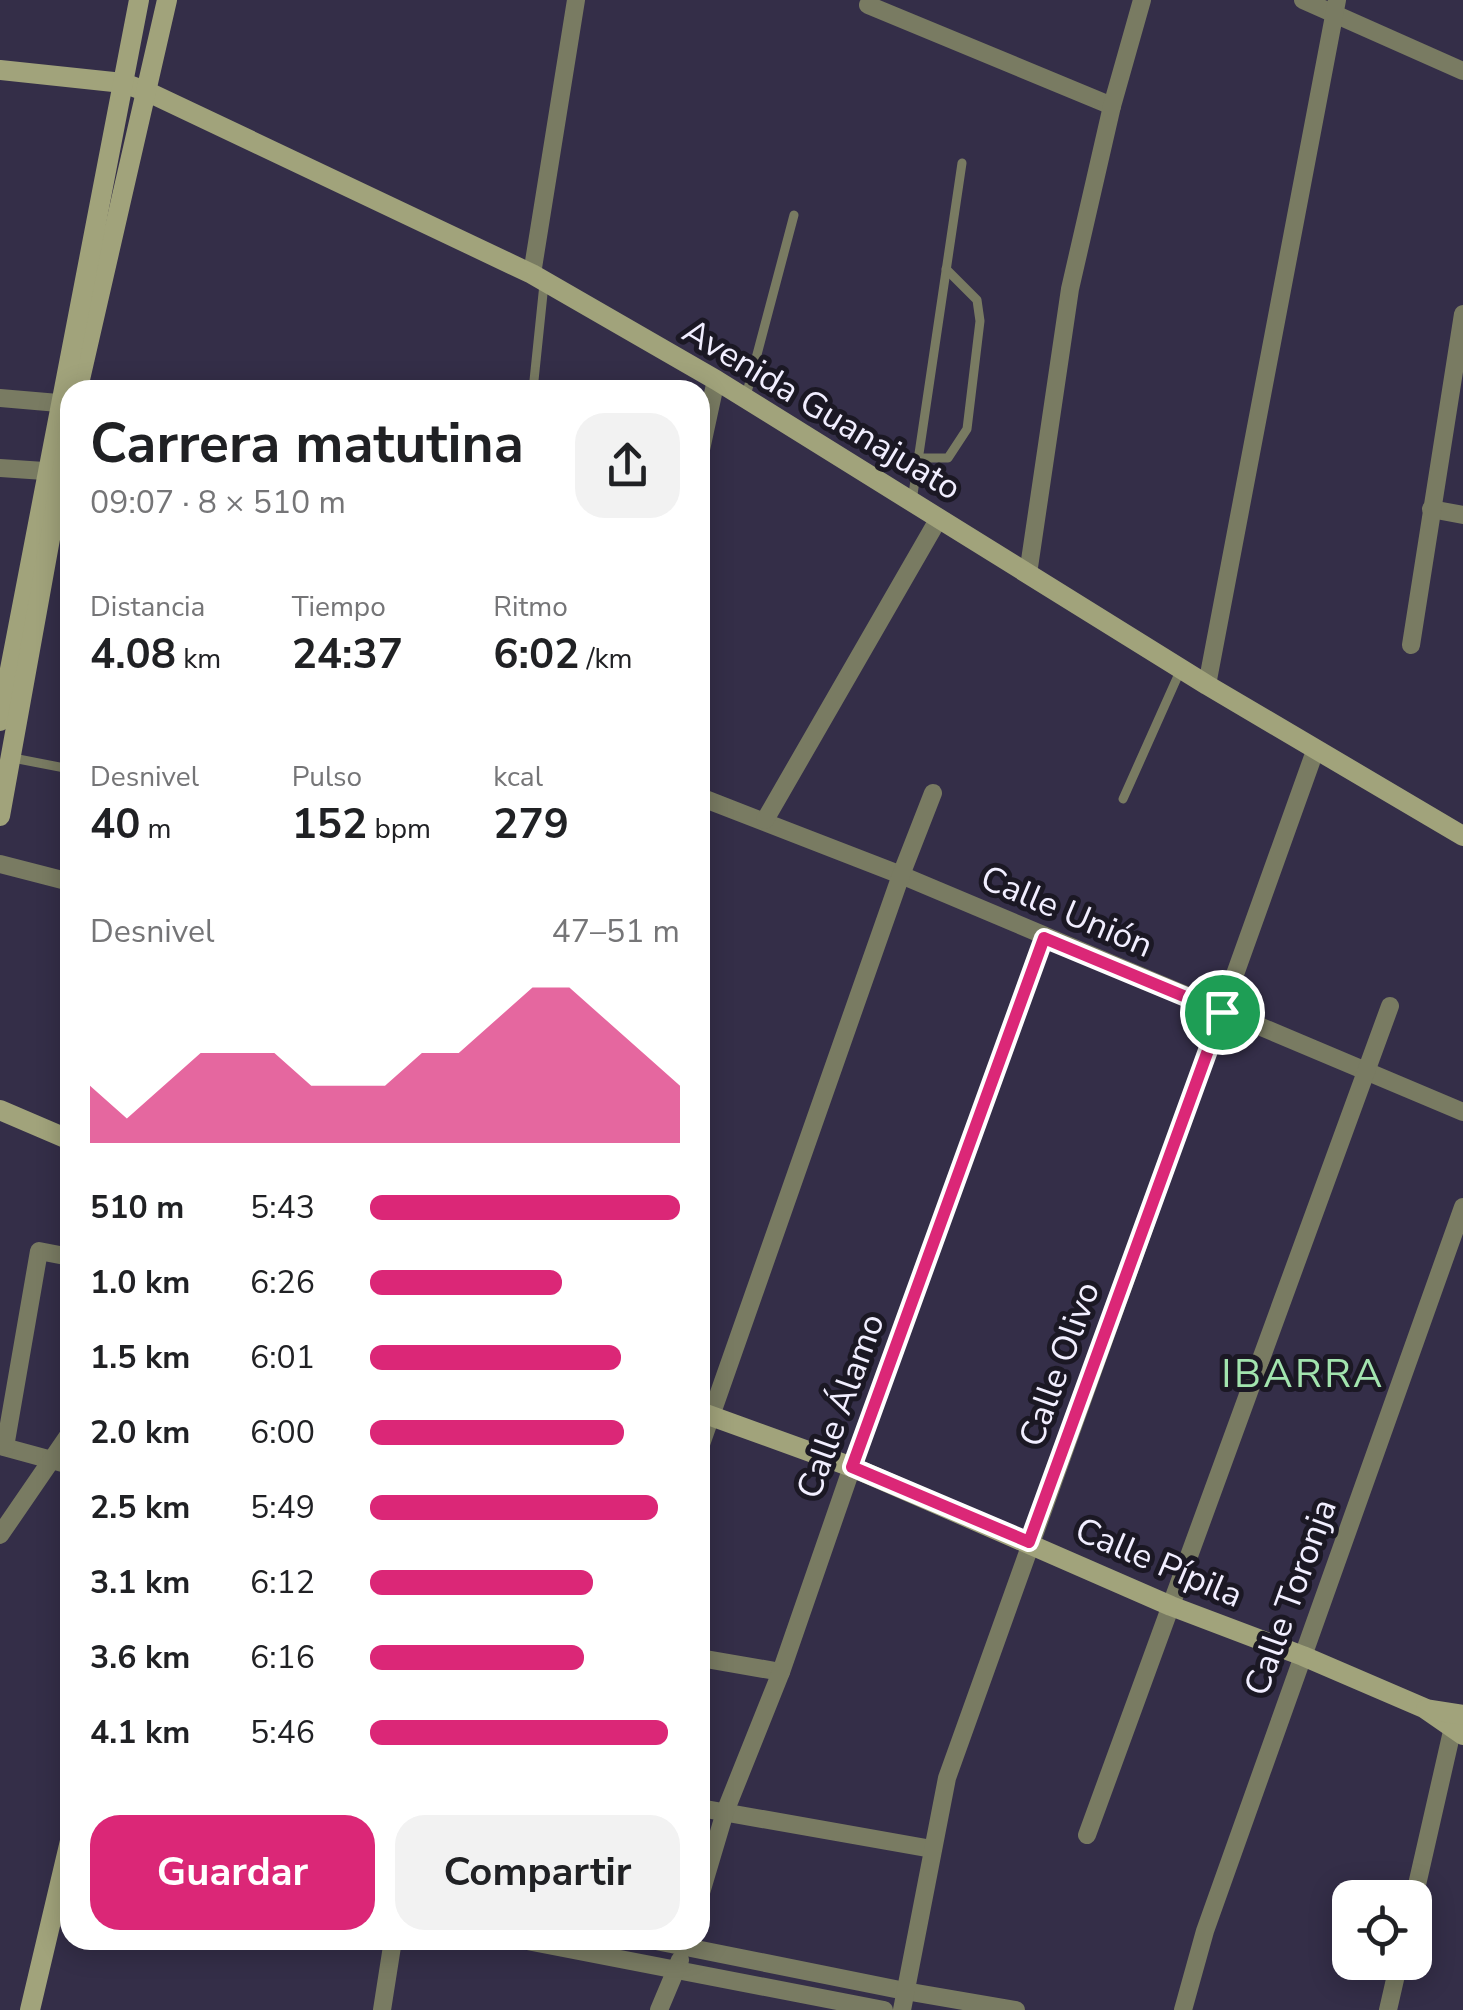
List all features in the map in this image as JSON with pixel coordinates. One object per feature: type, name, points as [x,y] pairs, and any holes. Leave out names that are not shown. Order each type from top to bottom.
[{"type":"street","points":[[73,380],[138,0]]},
{"type":"street","points":[[75,380],[148,92],[167,0]]},
{"type":"street","points":[[538,277],[576,0]]},
{"type":"street","points":[[1028,574],[1070,289],[1112,106],[1142,0]]},
{"type":"street","points":[[1303,0],[1336,6],[1463,71]]},
{"type":"street","points":[[868,4],[1112,106]]},
{"type":"street","points":[[1207,686],[1336,6]]},
{"type":"street","name":"Avenida Guanajuato","points":[[0,70],[123,83],[148,92],[538,277],[746,398],[1207,686],[1463,836]]},
{"type":"street","points":[[1411,645],[1463,314]]},
{"type":"street","points":[[710,408],[716,380]]},
{"type":"street","points":[[0,398],[60,399]]},
{"type":"street","points":[[0,721],[60,447]]},
{"type":"street","points":[[0,816],[60,457]]},
{"type":"street","points":[[0,468],[55,471]]},
{"type":"street","points":[[1432,510],[1463,515]]},
{"type":"street","points":[[764,820],[940,518]]},
{"type":"street","name":"Calle Olivo","points":[[903,2001],[946,1778],[1315,751]]},
{"type":"street","points":[[710,1403],[933,793]]},
{"type":"street","name":"Calle Unión","points":[[710,801],[900,875],[1463,1112]]},
{"type":"street","points":[[0,864],[60,879]]},
{"type":"street","name":"Calle Álamo","points":[[710,1864],[1044,938]]},
{"type":"street","points":[[1087,1835],[1390,1006]]},
{"type":"street","points":[[0,1097],[21,1119]]},
{"type":"street","points":[[0,1110],[60,1136]]},
{"type":"street","name":"Calle Toronja","points":[[1183,2010],[1205,1931],[1463,1207]]},
{"type":"street","points":[[60,1255],[38,1252],[3,1446],[60,1463]]},
{"type":"street","name":"Calle Pípila","points":[[710,1415],[852,1467],[1170,1606],[1303,1656],[1459,1723]]},
{"type":"street","points":[[0,1535],[60,1464]]},
{"type":"street","points":[[710,1660],[781,1672]]},
{"type":"street","points":[[1419,1880],[1459,1723]]},
{"type":"street","points":[[710,1810],[932,1849]]},
{"type":"street","points":[[30,2010],[60,1888]]},
{"type":"street","points":[[710,1949],[903,2001],[1016,2010]]},
{"type":"street","points":[[382,2010],[391,1950]]},
{"type":"street","points":[[577,1950],[884,2010]]},
{"type":"street","points":[[658,2010],[683,1950]]},
{"type":"street","points":[[1388,2010],[1395,1980]]},
{"type":"lane","points":[[912,501],[962,162]]},
{"type":"lane","points":[[746,398],[794,215]]},
{"type":"lane","points":[[918,458],[948,458],[967,429],[980,321],[977,300],[946,269]]},
{"type":"lane","points":[[533,380],[538,277]]},
{"type":"lane","points":[[1122,799],[1181,669]]},
{"type":"lane","points":[[10,757],[60,767]]},
{"type":"district","name":"IBARRA","points":[[1303,1373]]},
{"type":"route","points":[[1044,938],[1222,1012],[1029,1542],[852,1467],[1044,938]]}]
